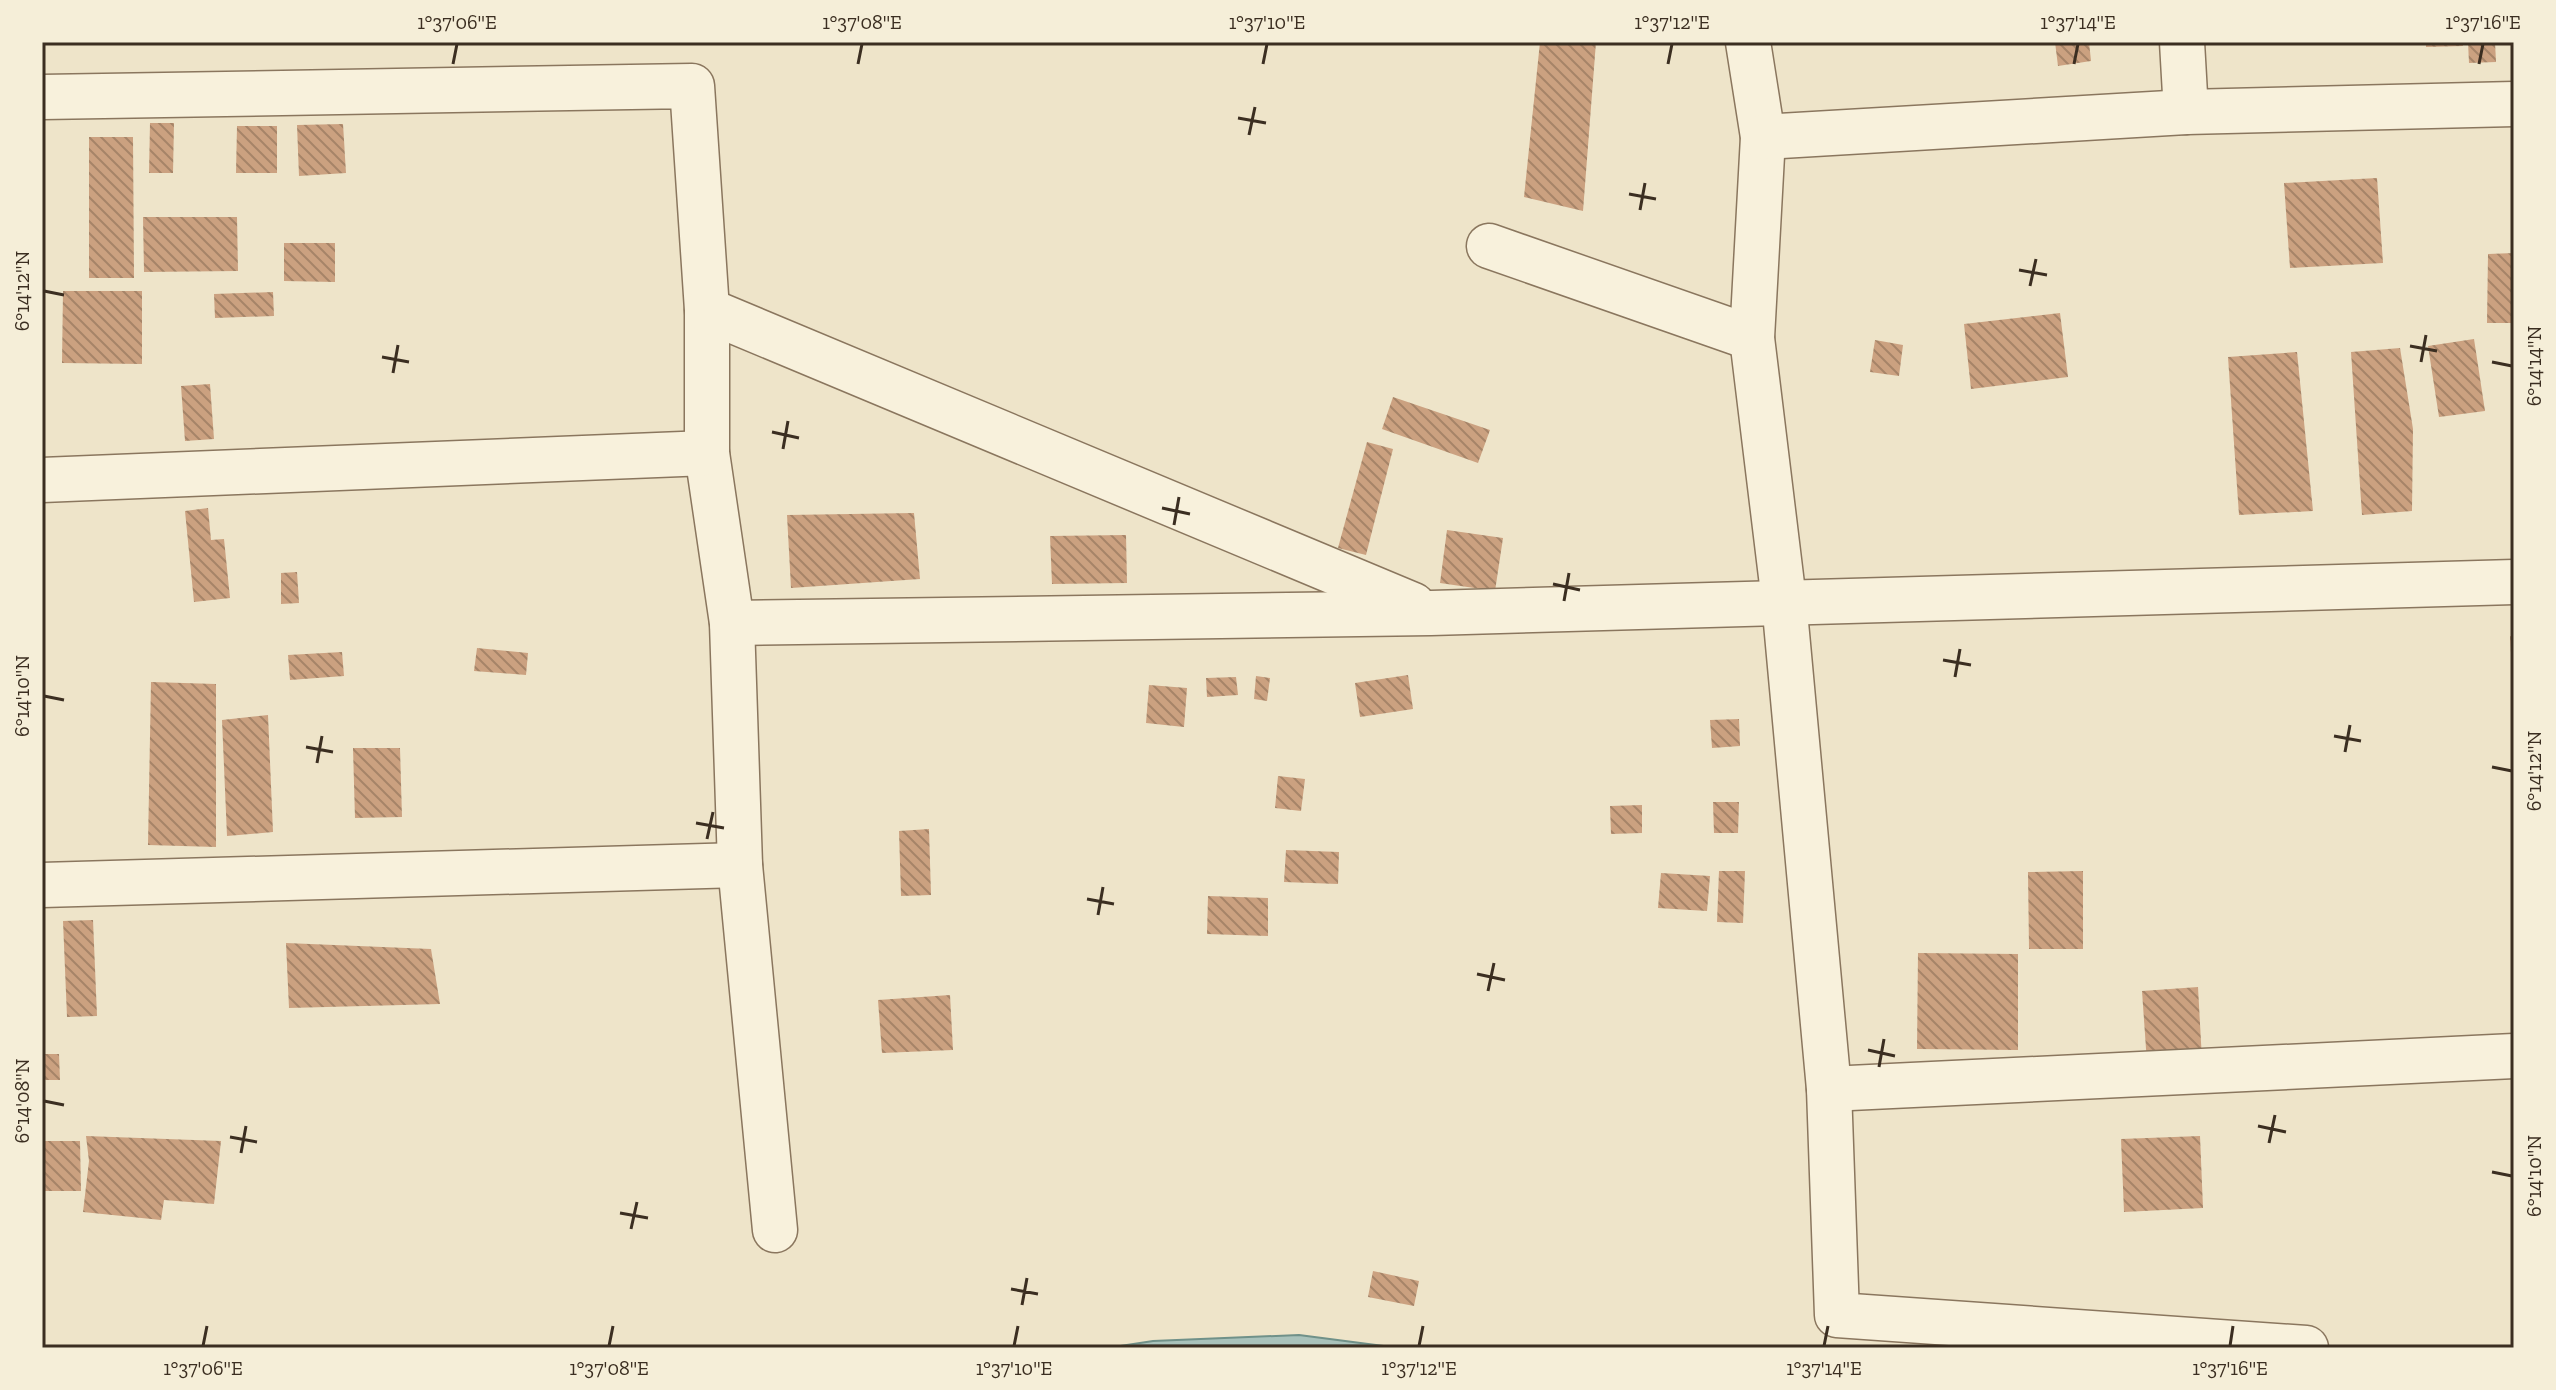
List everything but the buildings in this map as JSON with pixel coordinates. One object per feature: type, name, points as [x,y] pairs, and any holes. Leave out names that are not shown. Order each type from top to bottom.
[{"type":"street","points":[[1748,42],[1763,137],[1752,338],[1784,601],[1829,1089],[1837,1315],[2306,1348]]},
{"type":"street","points":[[2182,42],[2186,112]]},
{"type":"street","points":[[42,97],[692,86],[707,310],[707,453],[732,623],[740,865],[775,1230]]},
{"type":"street","points":[[1763,137],[2186,112],[2514,104]]},
{"type":"street","points":[[1489,246],[1752,338]]},
{"type":"street","points":[[707,310],[1431,613]]},
{"type":"street","points":[[42,480],[707,453]]},
{"type":"street","points":[[732,623],[1431,613],[2514,582]]},
{"type":"street","points":[[42,885],[740,865]]},
{"type":"street","points":[[1829,1089],[2514,1056]]},
{"type":"water","points":[[1299,1335],[1399,1348],[1107,1348],[1153,1341]]}]
